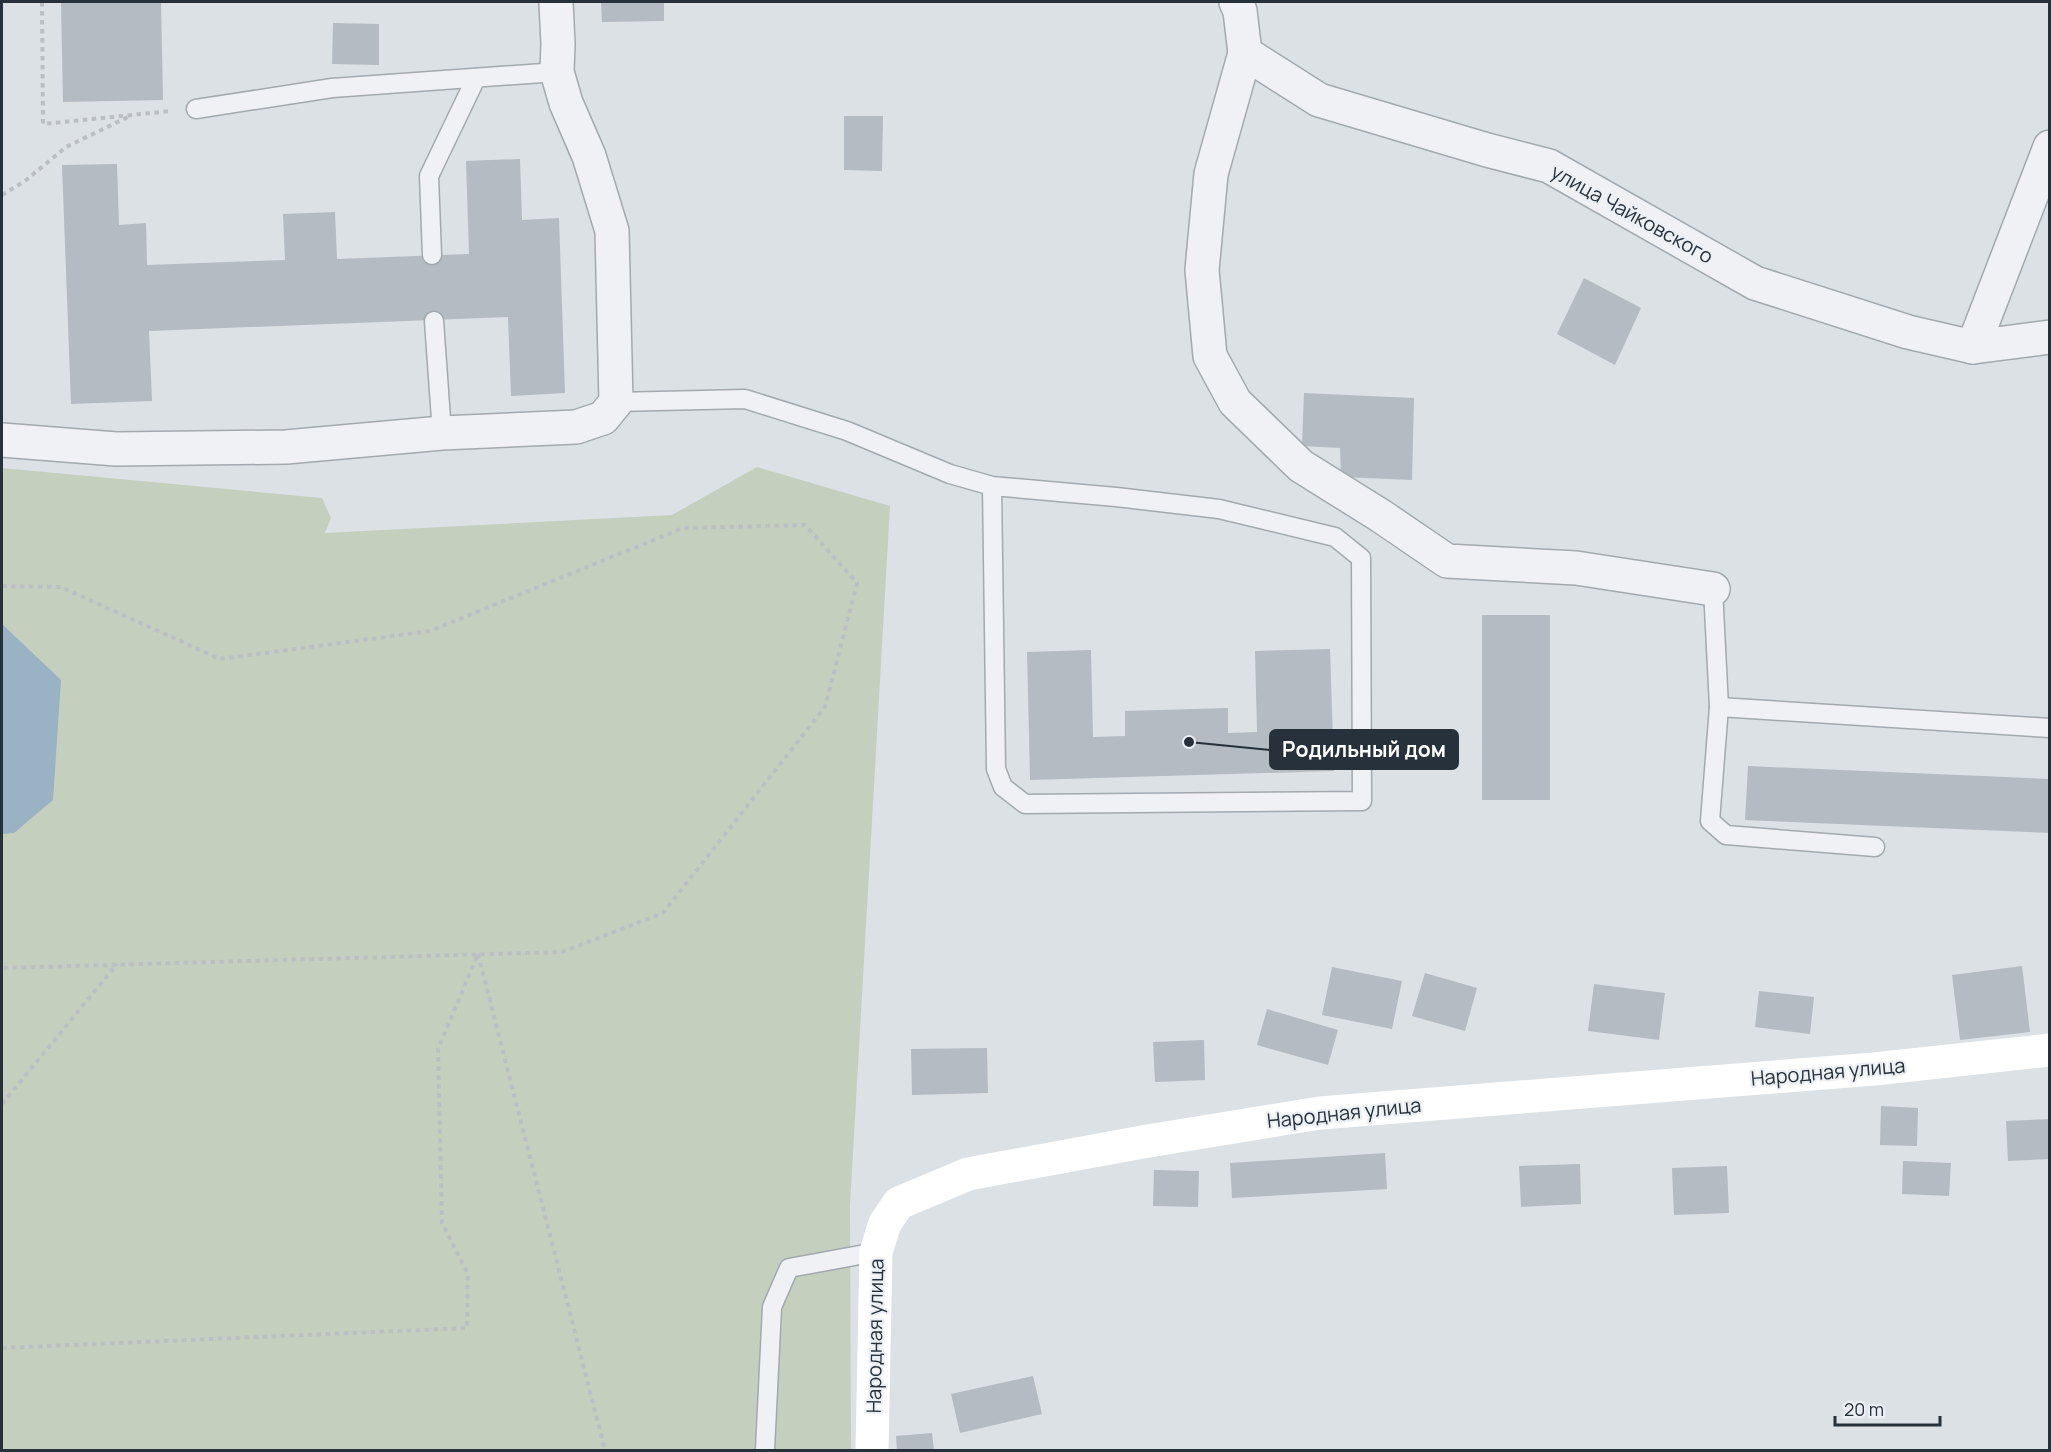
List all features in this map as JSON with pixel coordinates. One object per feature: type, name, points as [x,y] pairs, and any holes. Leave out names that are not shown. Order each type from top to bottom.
[{"type":"street","points":[[2,441],[116,448],[286,447],[442,433],[576,427],[603,418],[616,402],[612,231],[589,156],[566,103],[557,72],[556,2]]},
{"type":"street","points":[[1236,2],[1240,11],[1245,53],[1211,174],[1202,270],[1210,356],[1235,402],[1301,466],[1447,561],[1576,568],[1713,589]]},
{"type":"street","name":"улица Чайковского","points":[[1245,53],[1319,100],[1549,166],[1755,283],[1908,332],[1973,347]]},
{"type":"street","points":[[2049,147],[1973,347],[2049,337]]},
{"type":"street","name":"Народная улица","points":[[872,1450],[876,1252],[885,1223],[899,1203],[968,1174],[1320,1113],[1862,1070],[2049,1050]]},
{"type":"lane","points":[[196,109],[332,88],[557,72]]},
{"type":"lane","points":[[432,255],[429,176],[476,78]]},
{"type":"lane","points":[[434,321],[442,433]]},
{"type":"lane","points":[[616,402],[745,399],[847,431],[950,474],[992,486],[1218,509],[1335,537],[1361,558],[1362,801],[1025,804],[1002,787],[996,769],[992,486]]},
{"type":"lane","points":[[1713,589],[1719,707],[1710,821],[1726,835],[1875,847]]},
{"type":"lane","points":[[1719,707],[2049,728]]},
{"type":"lane","points":[[765,1450],[771,1307],[789,1268],[876,1252]]},
{"type":"path","points":[[42,2],[43,124],[196,109]]},
{"type":"path","points":[[2,195],[25,181],[66,147],[131,115]]},
{"type":"path","points":[[2,586],[61,586],[220,659],[430,631],[683,528],[805,525],[857,583],[825,707],[663,912],[562,952],[2,968]]},
{"type":"path","points":[[2,1348],[467,1328],[468,1274],[442,1223],[438,1049],[478,954]]},
{"type":"path","points":[[478,954],[605,1450]]},
{"type":"path","points":[[2,1104],[118,963]]},
{"type":"green space","points":[[757,467],[890,506],[850,1205],[851,1450],[2,1450],[2,468],[322,498],[331,518],[325,533],[672,515]]},
{"type":"water","points":[[2,624],[61,680],[53,800],[14,833],[2,834]]},
{"type":"building","points":[[61,2],[161,2],[163,100],[63,102]]},
{"type":"building","points":[[601,2],[664,2],[664,21],[602,22]]},
{"type":"building","points":[[333,23],[379,24],[379,65],[332,64]]},
{"type":"building","points":[[844,116],[883,116],[882,171],[844,170]]},
{"type":"building","points":[[520,159],[522,220],[559,218],[565,393],[511,396],[508,317],[149,331],[152,401],[71,404],[62,165],[117,164],[119,225],[146,223],[147,265],[285,260],[283,214],[335,212],[337,259],[469,254],[466,161]]},
{"type":"building","points":[[1584,278],[1641,308],[1615,365],[1557,334]]},
{"type":"building","points":[[1304,393],[1414,398],[1412,480],[1341,477],[1340,448],[1302,446]]},
{"type":"building","points":[[1482,615],[1550,615],[1550,800],[1482,800]]},
{"type":"building","points":[[1330,649],[1334,771],[1030,780],[1027,652],[1091,650],[1093,737],[1125,736],[1125,711],[1228,708],[1228,733],[1257,732],[1255,651]]},
{"type":"building","points":[[1748,766],[2050,779],[2050,833],[1745,820]]},
{"type":"building","points":[[2022,966],[2030,1032],[1960,1040],[1952,975]]},
{"type":"building","points":[[1332,967],[1402,981],[1392,1029],[1322,1015]]},
{"type":"building","points":[[1425,973],[1477,988],[1465,1031],[1412,1016]]},
{"type":"building","points":[[1594,984],[1665,993],[1659,1040],[1588,1031]]},
{"type":"building","points":[[1759,991],[1814,997],[1810,1034],[1755,1027]]},
{"type":"building","points":[[1267,1009],[1338,1030],[1328,1065],[1257,1045]]},
{"type":"building","points":[[1204,1040],[1205,1080],[1155,1082],[1153,1042]]},
{"type":"building","points":[[987,1048],[988,1093],[912,1095],[911,1049]]},
{"type":"building","points":[[1881,1106],[1918,1108],[1917,1146],[1880,1145]]},
{"type":"building","points":[[2050,1119],[2050,1159],[2008,1161],[2006,1121]]},
{"type":"building","points":[[1385,1153],[1387,1189],[1232,1198],[1230,1163]]},
{"type":"building","points":[[1903,1161],[1951,1163],[1949,1196],[1902,1194]]},
{"type":"building","points":[[1580,1164],[1581,1204],[1521,1207],[1519,1166]]},
{"type":"building","points":[[1727,1166],[1729,1213],[1674,1215],[1672,1168]]},
{"type":"building","points":[[1154,1170],[1199,1171],[1198,1207],[1153,1206]]},
{"type":"building","points":[[1033,1376],[1042,1414],[960,1433],[951,1394]]},
{"type":"building","points":[[932,1433],[934,1450],[897,1450],[896,1436]]},
{"type":"place","name":"Родильный дом","points":[[1189,742]]}]
